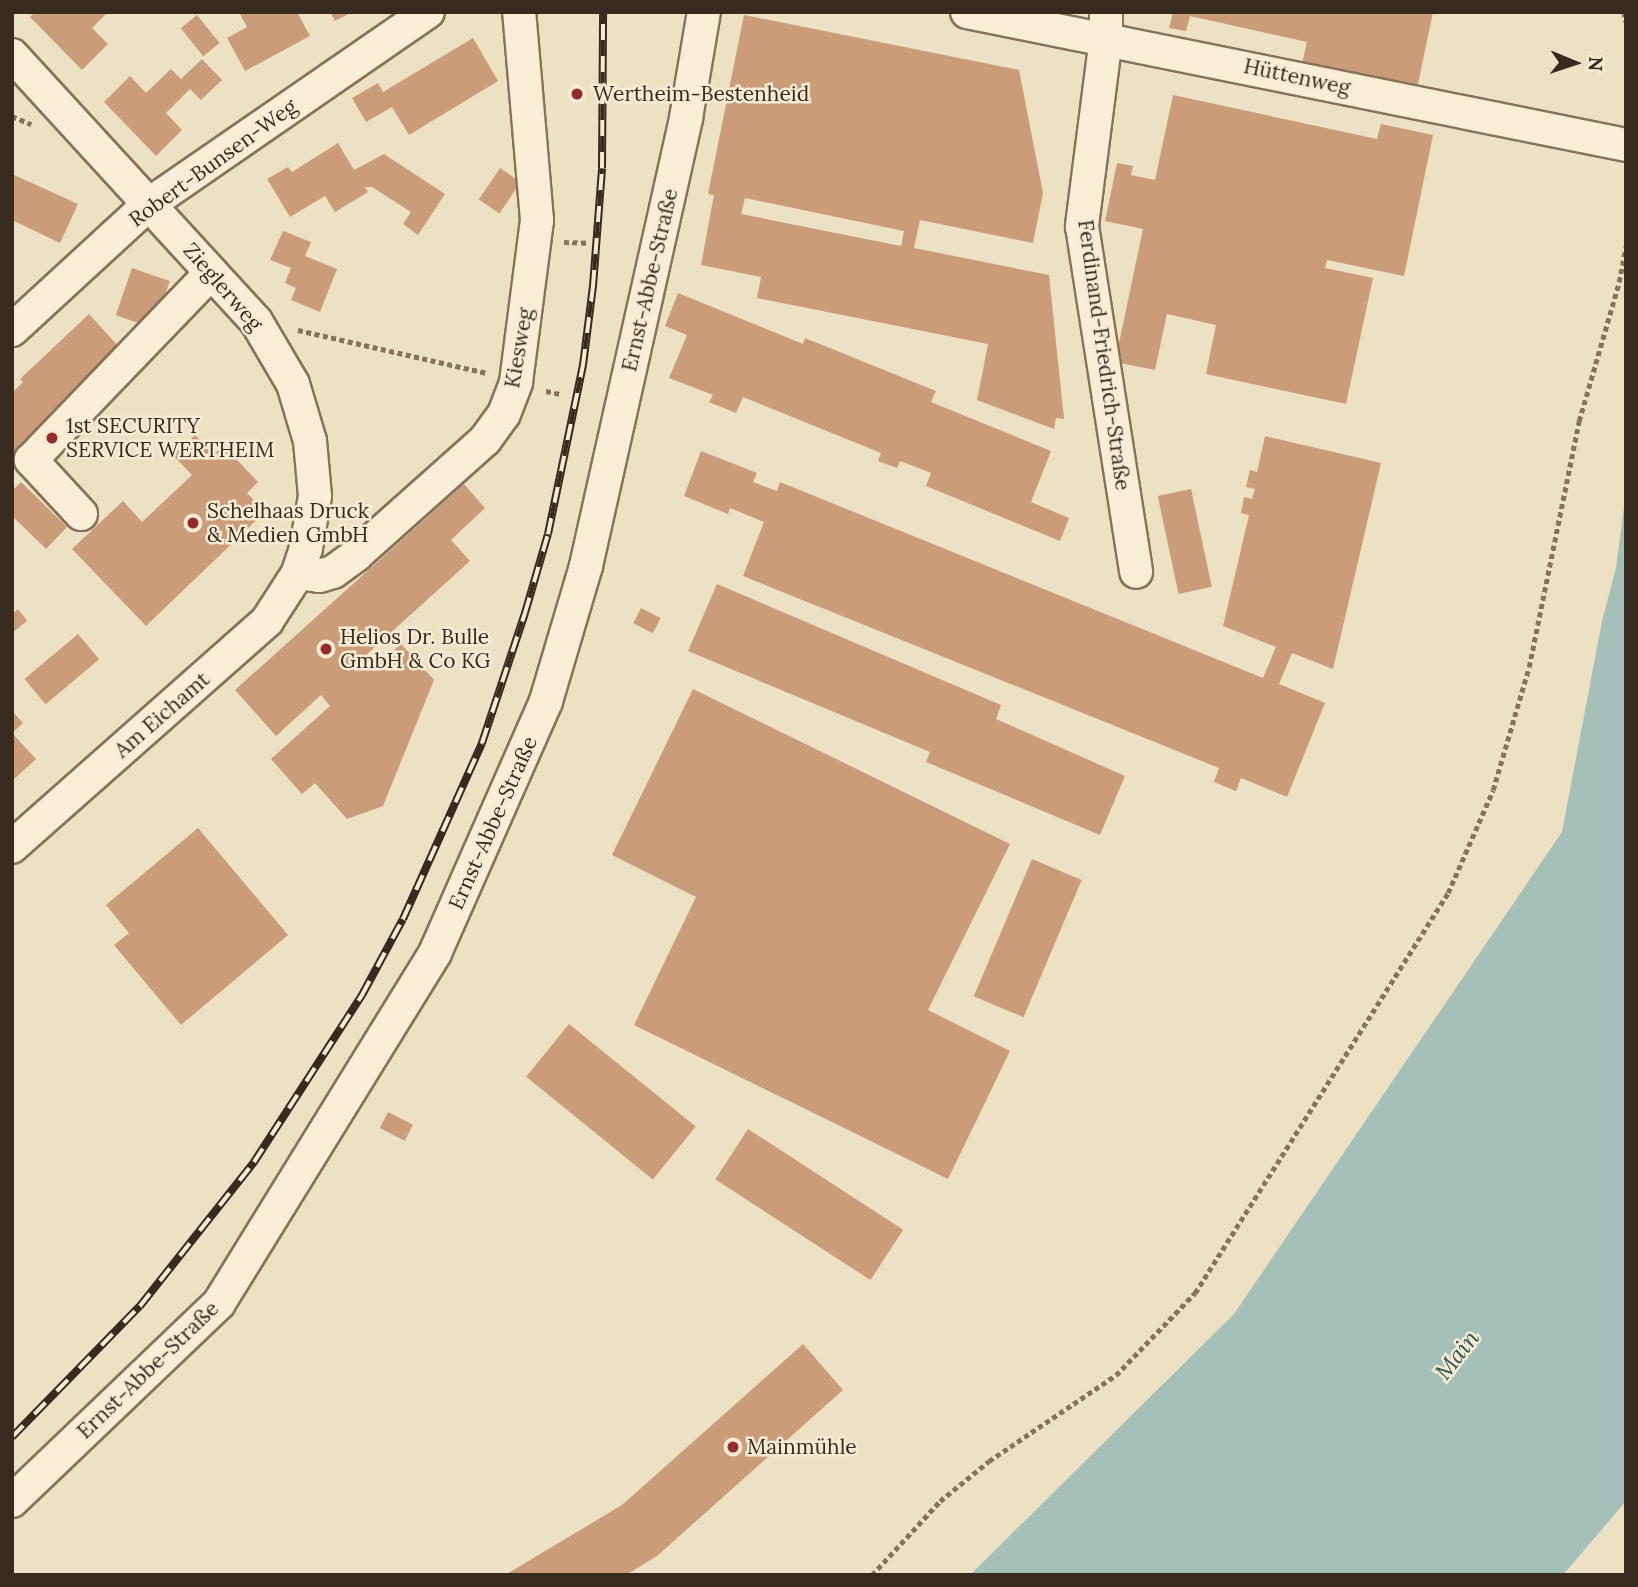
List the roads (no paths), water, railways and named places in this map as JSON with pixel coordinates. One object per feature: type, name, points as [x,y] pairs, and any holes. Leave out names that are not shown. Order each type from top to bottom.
[{"type":"street","name":"Robert-Bunsen-Weg","points":[[12,330],[148,205],[428,12]]},
{"type":"street","name":"Kiesweg","points":[[298,573],[319,576],[333,572],[356,555],[485,440],[504,414],[516,382],[537,220],[519,12]]},
{"type":"street","name":"Ernst-Abbe-Straße","points":[[12,1501],[219,1303],[435,953],[546,701],[586,566],[686,118],[704,12]]},
{"type":"street","name":"Hüttenweg","points":[[967,12],[1106,25],[1626,145]]},
{"type":"street","name":"Ferdinand-Friedrich-Straße","points":[[1106,25],[1082,226],[1136,572]]},
{"type":"street","name":"Zieglerweg","points":[[12,55],[256,321],[293,384],[310,441],[316,496],[298,573]]},
{"type":"street","points":[[81,514],[31,460],[211,273]]},
{"type":"street","name":"Am Eichamt","points":[[12,846],[267,621],[298,573]]},
{"type":"water","name":"Main","points":[[1626,492],[1626,1501],[1563,1575],[970,1575],[1234,1314],[1562,832],[1602,621],[1616,568]]},
{"type":"railway","points":[[12,1437],[140,1306],[254,1162],[362,995],[403,919],[482,743],[548,534],[583,365],[593,286],[602,168],[603,12]]},
{"type":"place","name":"Wertheim-Bestenheid","points":[[577,94]]},
{"type":"place","name":"1st SECURITY SERVICE WERTHEIM","points":[[52,438]]},
{"type":"place","name":"Schelhaas Druck & Medien GmbH","points":[[193,523]]},
{"type":"place","name":"Helios Dr. Bulle GmbH & Co KG","points":[[326,649]]},
{"type":"place","name":"Mainmühle","points":[[733,1447]]}]
